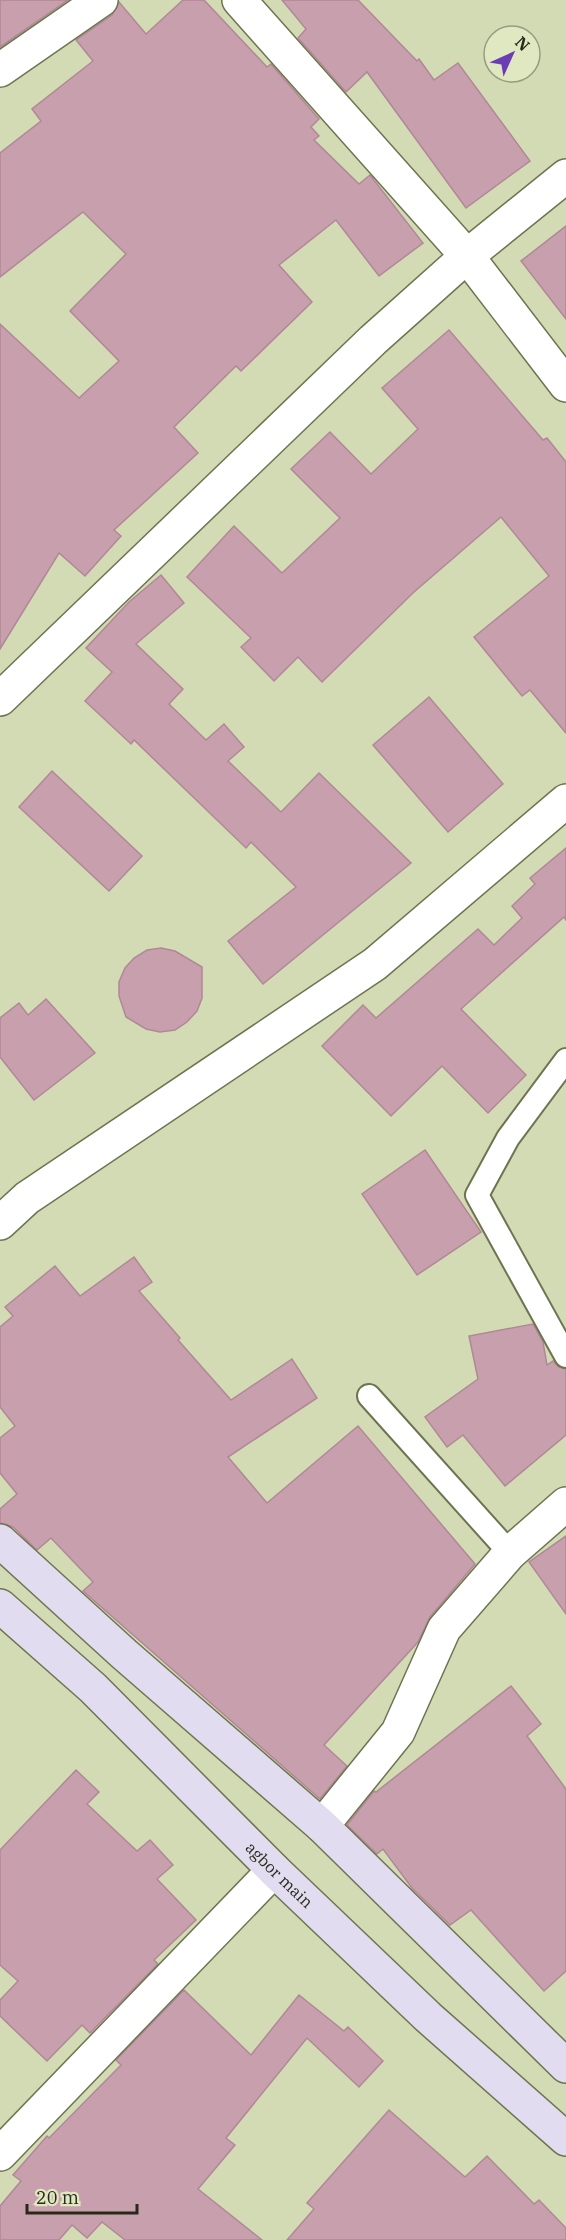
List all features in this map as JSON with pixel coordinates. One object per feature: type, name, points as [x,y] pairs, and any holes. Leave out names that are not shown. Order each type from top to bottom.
[{"type":"main road","points":[[0,1541],[124,1654],[322,1826],[566,2066]]},
{"type":"main road","name":"agbor main","points":[[0,1606],[93,1688],[274,1870],[428,2017],[566,2139]]},
{"type":"main road","points":[[93,1688],[103,1673],[124,1654]]},
{"type":"street","points":[[0,70],[101,0]]},
{"type":"street","points":[[239,0],[467,256],[566,385]]},
{"type":"street","points":[[0,699],[364,348],[467,256],[566,176]]},
{"type":"street","points":[[0,1223],[27,1198],[375,964],[566,801]]},
{"type":"street","points":[[322,1826],[398,1732],[444,1629],[510,1553],[566,1504]]},
{"type":"street","points":[[0,2154],[274,1870]]},
{"type":"lane","points":[[566,1060],[508,1137],[477,1195],[566,1356]]},
{"type":"lane","points":[[369,1396],[510,1553]]},
{"type":"building","points":[[0,0],[68,0],[0,47]]},
{"type":"building","points":[[183,0],[204,0],[267,67],[271,64],[319,119],[311,127],[319,136],[314,140],[359,184],[370,175],[423,243],[379,276],[336,220],[279,265],[312,302],[241,371],[236,366],[174,427],[198,453],[114,530],[121,536],[85,576],[59,553],[0,649],[0,324],[79,398],[119,361],[70,311],[126,254],[83,212],[0,277],[0,153],[41,121],[32,109],[93,61],[76,40],[112,15],[119,2],[146,34]]},
{"type":"building","points":[[282,0],[358,0],[417,61],[419,59],[434,80],[458,63],[530,161],[466,208],[367,72],[346,92],[298,38],[306,29]]},
{"type":"building","points":[[566,226],[566,319],[521,261]]},
{"type":"building","points":[[449,330],[543,440],[547,438],[566,462],[566,733],[530,690],[522,696],[474,637],[549,576],[501,517],[414,592],[322,682],[298,657],[274,681],[241,647],[251,638],[187,577],[234,526],[282,573],[340,518],[291,469],[330,432],[371,474],[418,429],[382,388]]},
{"type":"building","points":[[161,575],[184,603],[136,644],[183,689],[169,704],[206,740],[224,724],[244,747],[228,761],[281,812],[319,773],[411,863],[263,984],[228,941],[296,887],[251,842],[246,848],[134,740],[131,744],[85,701],[112,672],[86,648],[129,602]]},
{"type":"building","points":[[429,697],[503,784],[448,832],[373,745]]},
{"type":"building","points":[[52,771],[142,856],[109,891],[19,807]]},
{"type":"building","points":[[566,848],[566,920],[564,917],[461,1009],[526,1075],[488,1113],[442,1066],[391,1116],[322,1046],[363,1005],[376,1018],[478,929],[494,945],[522,918],[512,906],[535,884],[530,878]]},
{"type":"building","points":[[161,948],[175,951],[202,967],[202,998],[197,1011],[187,1022],[175,1030],[160,1032],[146,1029],[126,1017],[119,996],[119,982],[125,968],[134,958],[147,950]]},
{"type":"building","points":[[46,999],[95,1053],[34,1100],[0,1057],[0,1018],[19,1003],[28,1015]]},
{"type":"building","points":[[425,1150],[481,1232],[417,1275],[362,1194]]},
{"type":"building","points":[[134,1257],[152,1282],[139,1291],[180,1338],[178,1340],[231,1400],[292,1359],[317,1398],[228,1457],[267,1503],[358,1426],[475,1564],[430,1617],[418,1642],[324,1745],[347,1766],[320,1799],[83,1591],[93,1582],[51,1538],[37,1550],[13,1527],[0,1523],[0,1509],[17,1494],[0,1473],[0,1438],[15,1426],[0,1407],[0,1327],[13,1316],[5,1307],[55,1266],[80,1296]]},
{"type":"building","points":[[533,1324],[543,1342],[547,1365],[553,1361],[559,1367],[566,1369],[566,1435],[505,1486],[463,1435],[447,1447],[425,1417],[478,1379],[469,1336]]},
{"type":"building","points":[[566,1536],[566,1614],[529,1562]]},
{"type":"building","points":[[511,1686],[541,1724],[527,1736],[566,1789],[566,1971],[544,1991],[471,1910],[450,1925],[412,1888],[383,1849],[377,1854],[347,1825],[374,1791],[376,1792]]},
{"type":"building","points":[[76,1770],[99,1792],[87,1804],[137,1851],[150,1840],[173,1865],[157,1879],[196,1920],[154,1960],[158,1964],[90,2033],[82,2025],[47,2061],[0,2016],[0,2000],[18,1981],[0,1965],[0,1850]]},
{"type":"building","points":[[184,1990],[251,2055],[299,1995],[344,2031],[348,2027],[383,2061],[359,2087],[307,2038],[226,2138],[235,2145],[198,2189],[262,2240],[125,2240],[102,2222],[87,2238],[72,2225],[59,2240],[0,2240],[0,2206],[21,2181],[13,2175],[47,2136],[49,2138],[121,2065],[116,2060]]},
{"type":"building","points":[[389,2110],[465,2177],[487,2156],[534,2204],[539,2200],[566,2228],[566,2240],[287,2240],[314,2209],[307,2203]]}]
